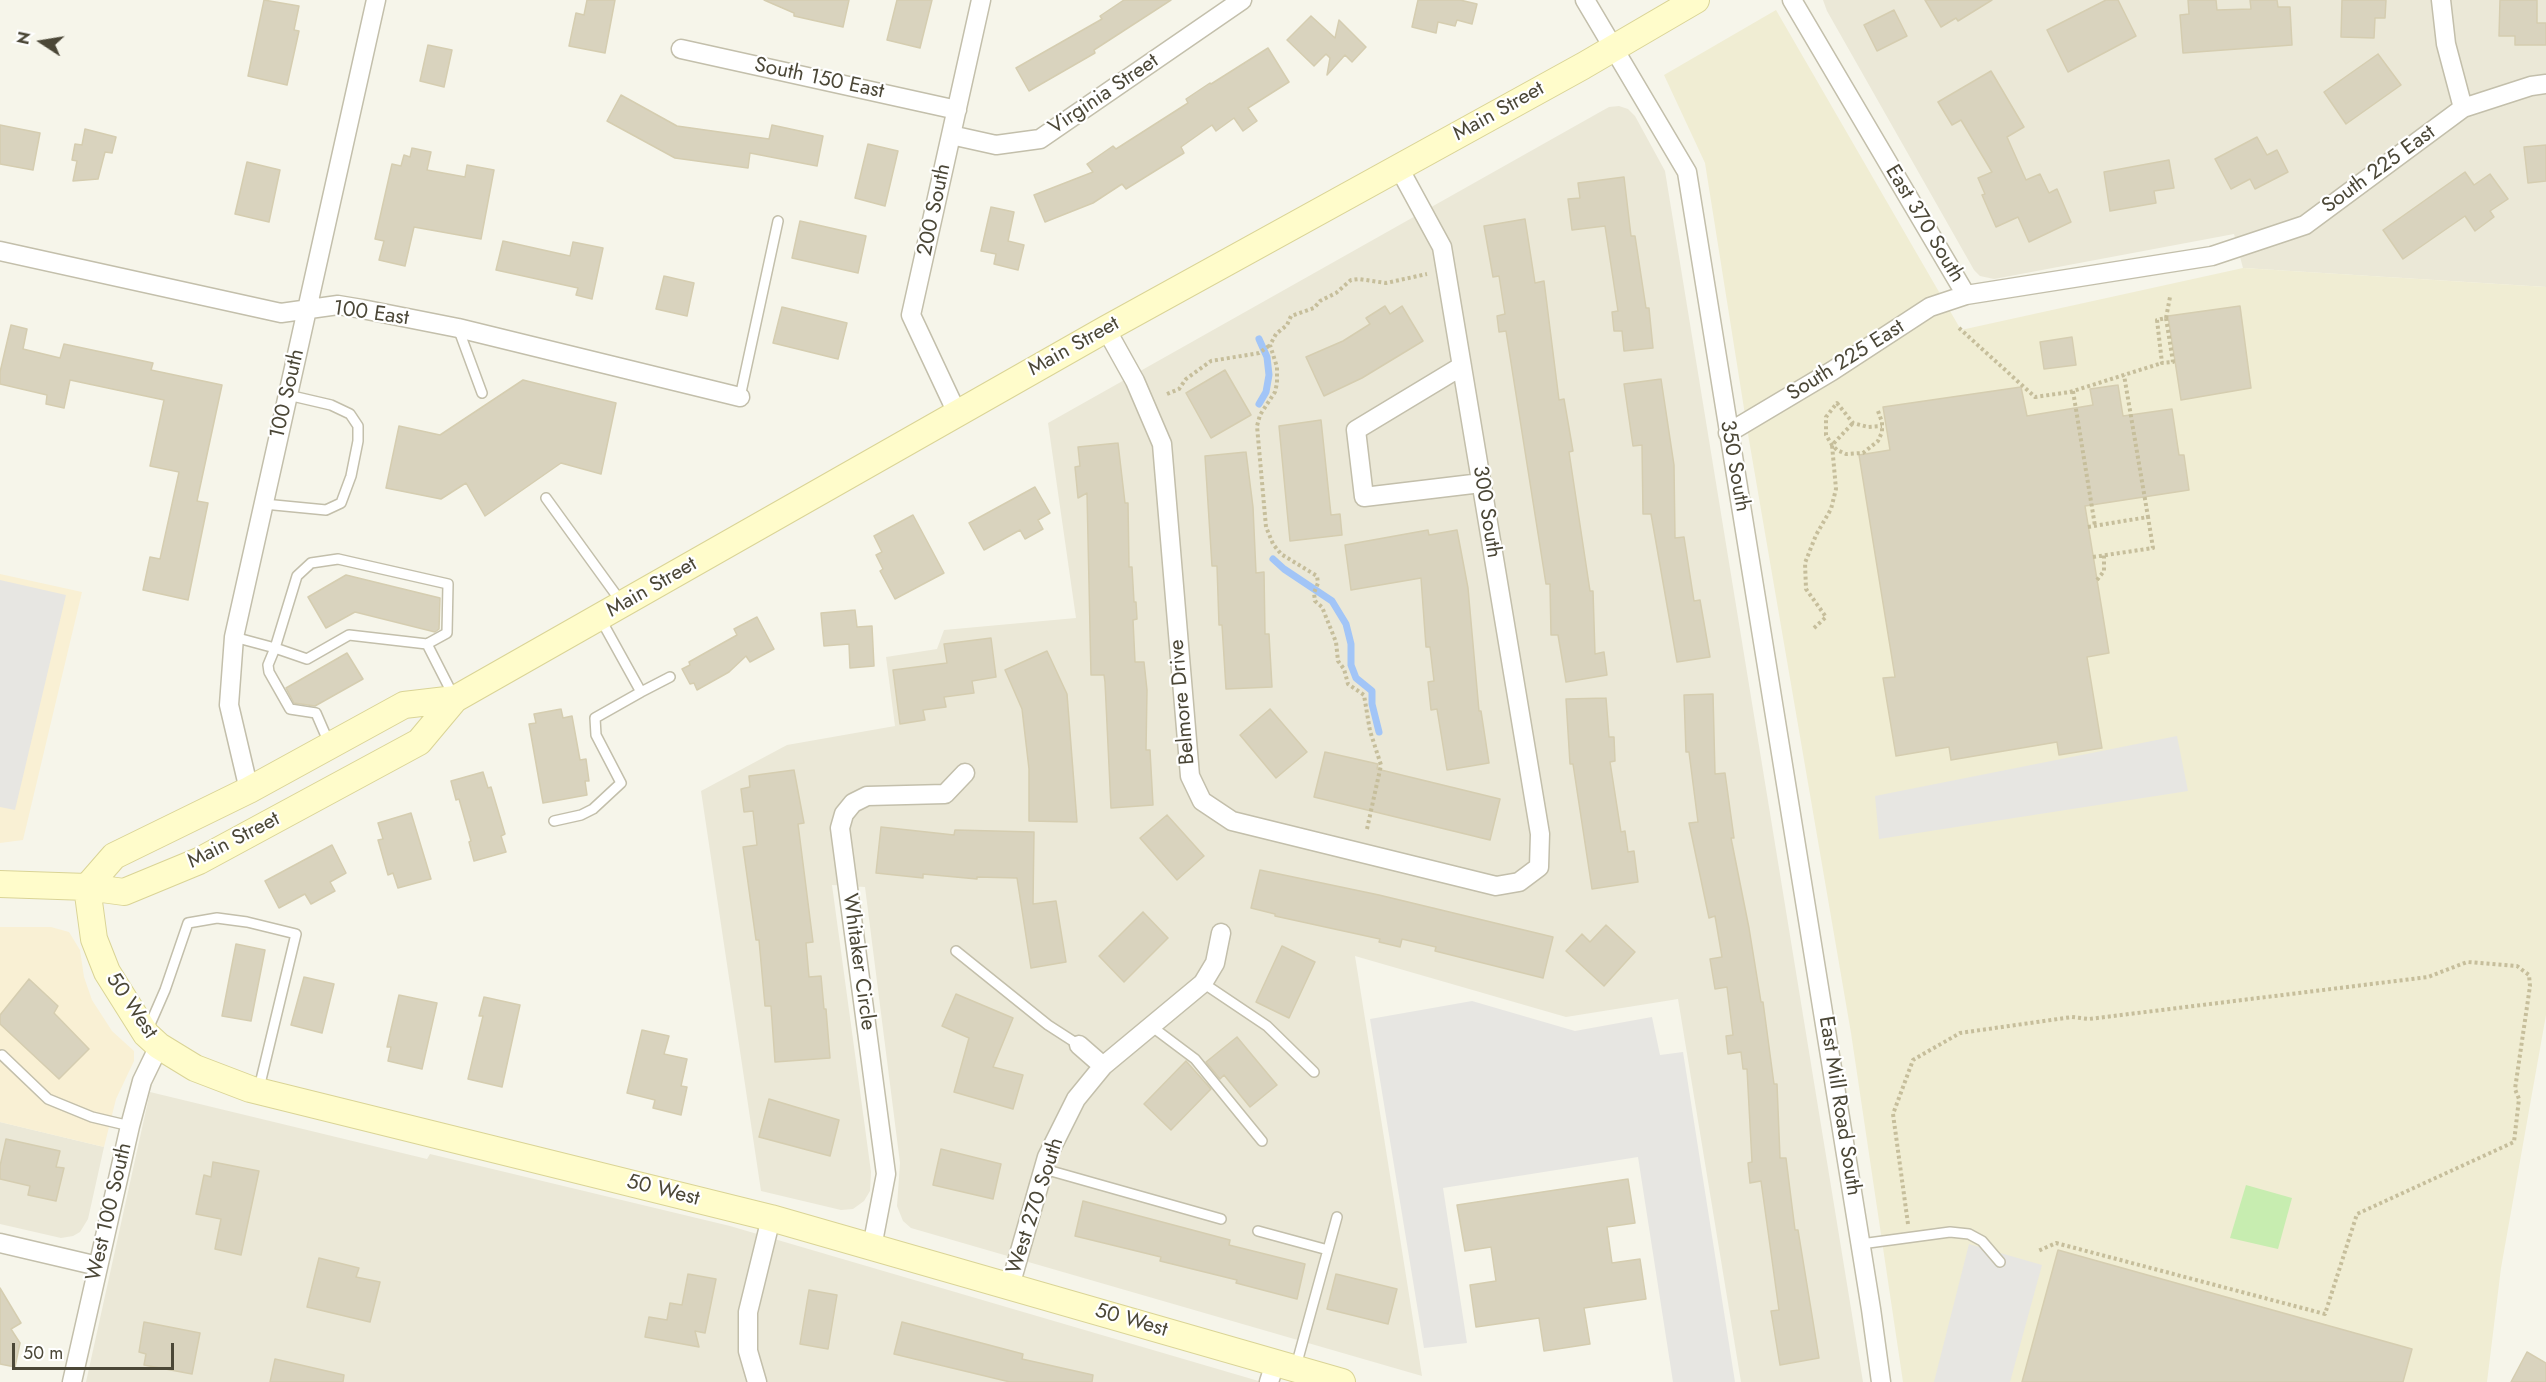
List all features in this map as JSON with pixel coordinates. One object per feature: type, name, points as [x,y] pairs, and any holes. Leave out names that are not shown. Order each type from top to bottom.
[{"type":"main road","name":"Main Street","points":[[0,884],[87,887],[124,892],[199,861],[418,741],[455,699],[1106,329],[1613,49],[1696,0]]},
{"type":"main road","name":"Main Street","points":[[87,887],[114,856],[249,790],[404,705],[455,699]]},
{"type":"main road","name":"50 West","points":[[87,887],[94,939],[99,956],[152,1040],[195,1068],[258,1091],[771,1218],[1010,1286],[1280,1371],[1342,1382]]},
{"type":"street","name":"100 South","points":[[249,790],[229,705],[234,637],[376,0]]},
{"type":"street","name":"200 South","points":[[957,413],[912,315],[981,0]]},
{"type":"street","name":"Virginia Street","points":[[951,135],[996,145],[1040,139],[1242,0]]},
{"type":"street","name":"350 South","points":[[1585,0],[1687,172],[1806,903]]},
{"type":"street","name":"East 370 South","points":[[1792,0],[1966,296],[2212,256]]},
{"type":"street","points":[[2441,0],[2446,44],[2463,108]]},
{"type":"street","name":"South 150 East","points":[[681,49],[957,110]]},
{"type":"street","name":"South 225 East","points":[[2212,256],[2305,225],[2463,108],[2532,86],[2546,84]]},
{"type":"street","name":"300 South","points":[[1399,168],[1442,247],[1540,834],[1539,867]]},
{"type":"street","name":"100 East","points":[[0,251],[281,313],[338,305],[458,328],[740,397]]},
{"type":"street","name":"South 225 East","points":[[1728,434],[1832,371],[1930,307],[1966,296]]},
{"type":"street","name":"Belmore Drive","points":[[1106,329],[1135,381],[1162,444],[1190,776],[1202,801],[1232,821],[1496,886],[1519,882],[1539,867]]},
{"type":"street","points":[[1462,366],[1356,430],[1364,497],[1481,483]]},
{"type":"street","name":"Whitaker Circle","points":[[872,1247],[886,1174],[840,828],[848,808],[867,796],[945,794],[965,773]]},
{"type":"street","name":"East Mill Road South","points":[[1806,903],[1881,1382]]},
{"type":"street","name":"West 270 South","points":[[1010,1286],[1044,1169],[1076,1100],[1103,1066],[1203,983],[1215,963],[1221,933]]},
{"type":"street","name":"West 100 South","points":[[72,1382],[130,1126],[152,1040]]},
{"type":"street","points":[[1079,1045],[1103,1066]]},
{"type":"street","points":[[757,1382],[748,1351],[748,1312],[771,1218]]},
{"type":"street","points":[[0,1243],[98,1266]]},
{"type":"lane","points":[[740,397],[778,221]]},
{"type":"lane","points":[[458,328],[482,393]]},
{"type":"lane","points":[[264,504],[326,510],[341,503],[351,476],[358,441],[358,426],[350,414],[331,405],[288,395]]},
{"type":"lane","points":[[546,498],[623,605]]},
{"type":"lane","points":[[234,637],[275,648],[307,659],[349,635],[427,644],[447,633],[448,584],[338,559],[311,562],[297,576],[275,648],[268,665],[269,672],[290,709],[316,713],[330,745]]},
{"type":"lane","points":[[600,618],[641,692]]},
{"type":"lane","points":[[427,644],[455,699]]},
{"type":"lane","points":[[554,821],[593,809],[621,783],[596,735],[595,718],[670,676]]},
{"type":"lane","points":[[152,1040],[165,990],[188,923],[217,918],[247,922],[296,934],[258,1091]]},
{"type":"lane","points":[[956,951],[1048,1025],[1079,1045]]},
{"type":"lane","points":[[1203,983],[1267,1026],[1314,1072]]},
{"type":"lane","points":[[1151,1026],[1195,1059],[1262,1142]]},
{"type":"lane","points":[[2,1055],[48,1099],[92,1117],[130,1126]]},
{"type":"lane","points":[[1044,1169],[1221,1219]]},
{"type":"lane","points":[[1280,1371],[1328,1250],[1337,1217]]},
{"type":"lane","points":[[1257,1231],[1328,1250]]},
{"type":"lane","points":[[1861,1244],[1950,1232],[1969,1234],[1982,1241],[2000,1262]]},
{"type":"path","points":[[1167,394],[1179,389],[1186,378],[1211,361],[1259,353],[1270,345],[1276,334],[1287,325],[1291,316],[1314,309],[1320,301],[1336,293],[1351,280],[1386,283],[1432,273]]},
{"type":"path","points":[[1959,328],[2035,397],[2073,391],[2162,363],[2173,362],[2166,318],[2170,297]]},
{"type":"path","points":[[2162,363],[2157,321],[2166,318]]},
{"type":"path","points":[[1270,345],[1277,367],[1277,383],[1275,392],[1260,415],[1257,426],[1266,527],[1273,544],[1281,554],[1317,576],[1315,601],[1322,607],[1336,642],[1338,661],[1344,669],[1348,684],[1364,695],[1370,732],[1381,765],[1367,829]]},
{"type":"path","points":[[2093,557],[2153,548],[2124,375]]},
{"type":"path","points":[[2073,391],[2095,526]]},
{"type":"path","points":[[1814,628],[1826,617],[1806,590],[1805,562],[1816,535],[1831,509],[1836,489],[1832,445],[1825,426],[1830,409],[1837,403],[1853,423],[1868,427],[1882,426]]},
{"type":"path","points":[[1832,445],[1846,454],[1863,453],[1878,441],[1882,426],[1878,411]]},
{"type":"path","points":[[1832,445],[1853,423]]},
{"type":"path","points":[[2088,527],[2148,517]]},
{"type":"path","points":[[2097,580],[2104,571],[2104,555]]},
{"type":"path","points":[[1908,1224],[1893,1114],[1913,1060],[1960,1033],[2072,1017],[2089,1019],[2428,977],[2467,962],[2517,966],[2529,975],[2530,986],[2515,1089],[2519,1099],[2514,1142],[2357,1214],[2325,1314],[2055,1243],[2038,1251]]},
{"type":"shaded area","points":[[1823,0],[2546,0],[2546,287],[2243,268],[2234,234],[1994,279],[1980,276],[1974,270],[1827,11]]},
{"type":"shaded area","points":[[1776,10],[1961,330],[2243,268],[2546,287],[2546,1015],[2501,1268],[2487,1382],[1903,1382],[1851,1033],[1749,440],[1705,163],[1664,75]]},
{"type":"shaded area","points":[[1619,106],[1628,109],[1635,116],[1665,171],[1863,1382],[1741,1382],[1678,999],[1566,1017],[1355,956],[1422,1376],[911,1228],[903,1221],[897,1206],[900,1163],[865,887],[832,885],[871,1172],[870,1191],[864,1201],[853,1209],[841,1210],[761,1191],[701,791],[787,745],[895,726],[886,657],[937,649],[944,630],[1076,618],[1048,423],[1609,107]]},
{"type":"shaded area","points":[[0,574],[82,592],[23,840],[0,843]]},
{"type":"shaded area","points":[[0,580],[66,595],[15,810],[0,807]]},
{"type":"shaded area","points":[[2177,736],[2188,791],[1879,839],[1875,796]]},
{"type":"shaded area","points":[[0,927],[51,927],[69,932],[80,950],[84,977],[92,1000],[112,1031],[134,1051],[134,1061],[116,1099],[104,1147],[0,1122]]},
{"type":"shaded area","points":[[1472,1001],[1575,1031],[1652,1017],[1660,1055],[1683,1052],[1735,1382],[1673,1382],[1638,1157],[1443,1188],[1467,1343],[1424,1348],[1370,1019]]},
{"type":"shaded area","points":[[150,1092],[427,1159],[430,1154],[730,1226],[1262,1382],[86,1382]]},
{"type":"shaded area","points":[[0,1122],[104,1147],[88,1219],[80,1232],[61,1238],[0,1224]]},
{"type":"shaded area","points":[[1969,1244],[2042,1265],[2010,1382],[1934,1382]]},
{"type":"green space","points":[[2246,1185],[2292,1198],[2278,1249],[2230,1238]]},
{"type":"building","points":[[264,0],[299,6],[294,30],[299,31],[287,85],[248,76]]},
{"type":"building","points":[[587,0],[615,0],[605,53],[569,46],[576,13],[584,15]]},
{"type":"building","points":[[764,0],[849,0],[843,27],[794,16],[794,13]]},
{"type":"building","points":[[897,0],[932,0],[920,48],[887,40]]},
{"type":"building","points":[[1124,0],[1171,0],[1094,50],[1095,53],[1029,91],[1016,68],[1102,19],[1100,16]]},
{"type":"building","points":[[1418,0],[1460,0],[1477,4],[1472,24],[1457,20],[1455,26],[1438,22],[1436,33],[1412,27]]},
{"type":"building","points":[[1925,0],[1992,0],[1958,21],[1956,18],[1941,27]]},
{"type":"building","points":[[2106,0],[2118,0],[2136,36],[2068,72],[2047,30]]},
{"type":"building","points":[[2188,0],[2216,0],[2217,10],[2251,9],[2250,0],[2277,0],[2278,7],[2290,7],[2292,45],[2183,53],[2180,15],[2189,14]]},
{"type":"building","points":[[2342,0],[2386,0],[2385,18],[2375,18],[2374,38],[2341,37]]},
{"type":"building","points":[[2500,0],[2537,0],[2537,23],[2546,23],[2546,45],[2515,45],[2515,36],[2499,36]]},
{"type":"building","points":[[1894,10],[1907,36],[1877,51],[1864,25]]},
{"type":"building","points":[[1311,16],[1335,38],[1339,20],[1366,47],[1352,62],[1345,55],[1327,75],[1330,58],[1326,54],[1314,66],[1287,40]]},
{"type":"building","points":[[428,45],[452,50],[444,87],[420,81]]},
{"type":"building","points":[[1268,48],[1289,82],[1248,108],[1257,121],[1243,131],[1234,118],[1216,131],[1212,125],[1181,147],[1184,153],[1126,189],[1122,184],[1093,203],[1045,222],[1034,195],[1093,172],[1087,164],[1113,146],[1116,149],[1188,103],[1186,99]]},
{"type":"building","points":[[2378,54],[2401,85],[2346,124],[2324,92]]},
{"type":"building","points":[[1991,71],[2024,127],[2007,137],[2026,180],[2040,174],[2049,193],[2057,189],[2071,222],[2029,242],[2018,217],[1996,227],[1982,195],[1985,194],[1978,178],[1992,172],[1961,120],[1952,125],[1938,102]]},
{"type":"building","points":[[621,95],[677,126],[769,139],[772,125],[823,136],[817,166],[750,153],[748,168],[675,158],[607,121]]},
{"type":"building","points":[[0,125],[40,133],[33,170],[0,164]]},
{"type":"building","points":[[85,129],[116,137],[112,153],[105,152],[98,179],[73,181],[77,161],[72,160],[75,144],[82,145]]},
{"type":"building","points":[[2257,137],[2267,155],[2277,150],[2288,172],[2255,189],[2250,179],[2231,189],[2215,159]]},
{"type":"building","points":[[868,144],[898,151],[885,206],[855,198]]},
{"type":"building","points":[[2546,145],[2546,181],[2528,183],[2524,147]]},
{"type":"building","points":[[412,148],[431,152],[427,170],[465,177],[467,165],[494,170],[481,239],[414,227],[405,266],[379,260],[384,241],[375,239],[392,164],[401,166],[404,155],[410,157]]},
{"type":"building","points":[[2169,160],[2174,188],[2154,191],[2156,203],[2110,211],[2104,172]]},
{"type":"building","points":[[247,162],[280,170],[269,222],[235,214]]},
{"type":"building","points":[[2465,172],[2474,185],[2490,174],[2508,199],[2490,211],[2494,217],[2475,231],[2465,216],[2403,259],[2383,230]]},
{"type":"building","points":[[1624,177],[1631,236],[1635,236],[1646,308],[1649,308],[1653,348],[1624,351],[1622,331],[1614,331],[1612,312],[1618,311],[1605,226],[1572,230],[1568,199],[1580,198],[1578,183]]},
{"type":"building","points":[[991,207],[1014,212],[1008,241],[1024,245],[1018,270],[994,264],[996,254],[981,251]]},
{"type":"building","points":[[1525,219],[1535,283],[1544,281],[1559,400],[1564,399],[1573,451],[1569,452],[1590,591],[1593,591],[1595,654],[1604,652],[1607,675],[1566,682],[1558,635],[1551,635],[1550,584],[1546,584],[1506,331],[1499,332],[1497,316],[1505,314],[1499,276],[1493,277],[1484,226]]},
{"type":"building","points":[[800,221],[866,236],[858,273],[792,258]]},
{"type":"building","points":[[503,241],[570,256],[573,242],[603,248],[592,299],[576,295],[578,288],[496,270]]},
{"type":"building","points":[[664,276],[694,283],[687,316],[656,309]]},
{"type":"building","points":[[1385,306],[1390,314],[1402,306],[1423,341],[1362,378],[1324,396],[1306,357],[1343,341],[1370,324],[1366,318]]},
{"type":"building","points":[[2240,306],[2251,388],[2181,400],[2168,316]]},
{"type":"building","points":[[782,307],[847,323],[838,359],[773,343]]},
{"type":"building","points":[[11,325],[27,329],[23,349],[60,358],[64,344],[153,363],[151,370],[222,385],[197,501],[208,503],[188,600],[143,590],[150,557],[160,559],[179,472],[150,466],[164,400],[70,380],[64,408],[46,404],[47,395],[0,384],[0,372]]},
{"type":"building","points":[[2072,337],[2076,365],[2044,369],[2040,342]]},
{"type":"building","points":[[1225,370],[1251,415],[1211,438],[1186,393]]},
{"type":"building","points":[[1661,379],[1674,465],[1675,538],[1684,537],[1694,601],[1700,600],[1710,657],[1677,662],[1651,514],[1643,514],[1642,445],[1633,446],[1624,384]]},
{"type":"building","points":[[523,380],[616,403],[601,474],[561,463],[485,516],[466,483],[441,499],[386,488],[399,426],[440,435]]},
{"type":"building","points":[[2118,385],[2123,416],[2172,409],[2179,455],[2184,455],[2189,490],[2085,506],[2109,653],[2087,657],[2102,748],[2059,755],[2057,742],[1951,760],[1949,747],[1896,756],[1883,678],[1895,677],[1859,455],[1890,450],[1883,407],[2021,387],[2027,416],[2093,405],[2090,389]]},
{"type":"building","points":[[1321,420],[1331,515],[1340,514],[1342,535],[1290,541],[1279,426]]},
{"type":"building","points":[[1118,443],[1125,503],[1128,503],[1129,567],[1132,567],[1134,602],[1136,602],[1137,619],[1133,620],[1135,662],[1144,662],[1147,690],[1146,750],[1150,750],[1153,805],[1111,808],[1104,675],[1091,675],[1087,493],[1078,498],[1075,467],[1080,466],[1078,447]]},
{"type":"building","points":[[1246,452],[1253,507],[1256,573],[1264,572],[1265,634],[1269,634],[1272,687],[1226,689],[1222,625],[1219,625],[1217,566],[1212,566],[1205,456]]},
{"type":"building","points":[[1035,487],[1050,513],[1038,520],[1043,529],[1025,539],[1020,530],[984,550],[969,523]]},
{"type":"building","points":[[913,515],[944,573],[895,599],[880,571],[883,569],[876,555],[882,552],[874,536]]},
{"type":"building","points":[[1428,530],[1429,535],[1457,530],[1468,588],[1479,711],[1481,711],[1489,763],[1447,770],[1437,709],[1431,710],[1428,682],[1434,681],[1430,647],[1426,647],[1421,578],[1351,590],[1345,545]]},
{"type":"building","points":[[346,575],[440,598],[439,629],[435,632],[355,612],[326,628],[308,597]]},
{"type":"building","points":[[855,610],[857,627],[872,626],[874,666],[850,668],[849,644],[824,646],[821,613]]},
{"type":"building","points":[[757,617],[774,649],[750,662],[746,656],[729,672],[697,690],[694,683],[690,684],[682,669],[690,665],[689,662],[737,635],[734,629]]},
{"type":"building","points":[[991,638],[996,677],[972,681],[974,693],[944,697],[946,707],[923,710],[925,720],[900,724],[893,670],[947,663],[944,644]]},
{"type":"building","points":[[1047,651],[1067,694],[1077,822],[1029,821],[1029,769],[1022,709],[1005,670]]},
{"type":"building","points":[[347,653],[363,679],[315,706],[294,703],[286,688]]},
{"type":"building","points":[[1713,694],[1715,774],[1725,773],[1734,838],[1731,838],[1761,1002],[1763,1002],[1774,1084],[1777,1084],[1780,1158],[1786,1158],[1795,1230],[1798,1230],[1819,1358],[1780,1365],[1771,1311],[1779,1310],[1761,1181],[1750,1183],[1748,1163],[1752,1162],[1747,1069],[1743,1069],[1741,1052],[1728,1054],[1726,1036],[1733,1035],[1727,987],[1715,989],[1710,959],[1722,957],[1715,916],[1709,918],[1689,823],[1698,822],[1689,752],[1686,752],[1684,695]]},
{"type":"building","points":[[1606,698],[1609,737],[1614,737],[1615,761],[1610,762],[1621,832],[1625,831],[1628,852],[1634,851],[1638,882],[1592,889],[1573,764],[1570,764],[1566,699]]},
{"type":"building","points":[[561,709],[563,718],[572,716],[580,760],[586,759],[589,781],[585,781],[587,795],[543,803],[529,724],[536,723],[534,714]]},
{"type":"building","points":[[1270,709],[1307,752],[1276,778],[1240,735]]},
{"type":"building","points":[[1325,752],[1378,764],[1377,769],[1500,799],[1490,840],[1314,797]]},
{"type":"building","points":[[794,770],[804,823],[798,824],[813,942],[806,943],[809,977],[821,976],[830,1058],[775,1062],[771,1006],[765,1006],[759,940],[756,940],[743,847],[757,845],[753,811],[744,812],[741,789],[750,787],[749,776]]},
{"type":"building","points":[[483,772],[488,788],[491,787],[505,834],[501,836],[506,852],[474,861],[459,799],[456,800],[451,781]]},
{"type":"building","points":[[411,813],[431,879],[398,888],[393,873],[388,875],[378,840],[383,839],[378,823]]},
{"type":"building","points":[[1167,815],[1204,856],[1177,880],[1140,838]]},
{"type":"building","points":[[881,827],[954,835],[955,830],[1034,832],[1033,904],[1056,901],[1066,962],[1031,968],[1017,878],[977,877],[977,879],[923,874],[923,878],[876,873]]},
{"type":"building","points":[[332,845],[346,873],[330,882],[335,891],[311,904],[305,894],[279,908],[265,881]]},
{"type":"building","points":[[1260,870],[1379,895],[1553,937],[1543,978],[1435,951],[1436,947],[1402,939],[1400,947],[1379,942],[1380,939],[1275,916],[1275,914],[1251,908]]},
{"type":"building","points":[[1143,912],[1168,938],[1124,982],[1099,956]]},
{"type":"building","points":[[1606,925],[1635,952],[1604,986],[1566,951],[1582,934],[1590,942]]},
{"type":"building","points":[[236,944],[265,950],[251,1021],[222,1016]]},
{"type":"building","points":[[1282,946],[1315,962],[1289,1018],[1256,1002]]},
{"type":"building","points":[[304,977],[334,984],[322,1033],[291,1025]]},
{"type":"building","points":[[29,979],[58,1006],[54,1013],[89,1049],[59,1079],[0,1024],[0,1015]]},
{"type":"building","points":[[956,994],[1013,1018],[993,1067],[1023,1075],[1013,1109],[954,1092],[969,1038],[942,1026]]},
{"type":"building","points":[[399,995],[437,1003],[422,1069],[388,1061],[391,1047],[387,1047]]},
{"type":"building","points":[[484,997],[520,1005],[502,1087],[468,1079],[483,1016],[479,1016]]},
{"type":"building","points":[[642,1030],[669,1036],[664,1054],[687,1059],[681,1086],[687,1087],[681,1115],[653,1108],[655,1100],[627,1093]]},
{"type":"building","points":[[1237,1037],[1277,1085],[1250,1107],[1224,1075],[1220,1079],[1206,1062]]},
{"type":"building","points":[[1186,1061],[1211,1089],[1171,1130],[1144,1104]]},
{"type":"building","points":[[769,1099],[839,1120],[830,1156],[759,1137]]},
{"type":"building","points":[[6,1139],[60,1151],[56,1167],[64,1168],[56,1201],[28,1195],[30,1186],[0,1179],[0,1166]]},
{"type":"building","points":[[941,1149],[1001,1164],[993,1199],[933,1185]]},
{"type":"building","points":[[213,1162],[259,1171],[241,1255],[215,1249],[221,1219],[196,1214],[204,1175],[211,1177]]},
{"type":"building","points":[[1628,1179],[1635,1223],[1607,1227],[1612,1263],[1640,1259],[1646,1299],[1584,1308],[1590,1344],[1544,1351],[1539,1318],[1476,1327],[1470,1285],[1496,1281],[1491,1247],[1465,1251],[1457,1205]]},
{"type":"building","points":[[1083,1201],[1230,1240],[1229,1245],[1305,1264],[1297,1299],[1236,1283],[1237,1280],[1160,1261],[1161,1257],[1075,1236]]},
{"type":"building","points":[[2058,1250],[2412,1349],[2403,1382],[2022,1382]]},
{"type":"building","points":[[319,1258],[359,1268],[356,1277],[380,1282],[370,1322],[307,1307]]},
{"type":"building","points":[[688,1274],[716,1279],[705,1333],[695,1331],[699,1347],[645,1337],[649,1317],[667,1320],[670,1303],[682,1305]]},
{"type":"building","points":[[1336,1274],[1397,1289],[1388,1324],[1327,1309]]},
{"type":"building","points":[[0,1288],[21,1323],[11,1329],[20,1343],[15,1367],[0,1364]]},
{"type":"building","points":[[809,1290],[837,1295],[828,1349],[800,1344]]},
{"type":"building","points":[[144,1322],[200,1333],[192,1374],[144,1365],[146,1354],[139,1352]]},
{"type":"building","points":[[902,1322],[1023,1354],[1022,1359],[1093,1375],[1092,1382],[1010,1382],[894,1354]]},
{"type":"building","points":[[2527,1352],[2546,1363],[2546,1382],[2511,1382]]},
{"type":"building","points":[[275,1359],[344,1375],[343,1382],[270,1382]]},
{"type":"waterway","points":[[1259,339],[1267,357],[1269,375],[1266,392],[1259,404]]},
{"type":"waterway","points":[[1273,559],[1332,601],[1346,624],[1351,644],[1351,665],[1356,678],[1372,691],[1372,704],[1379,732]]}]
